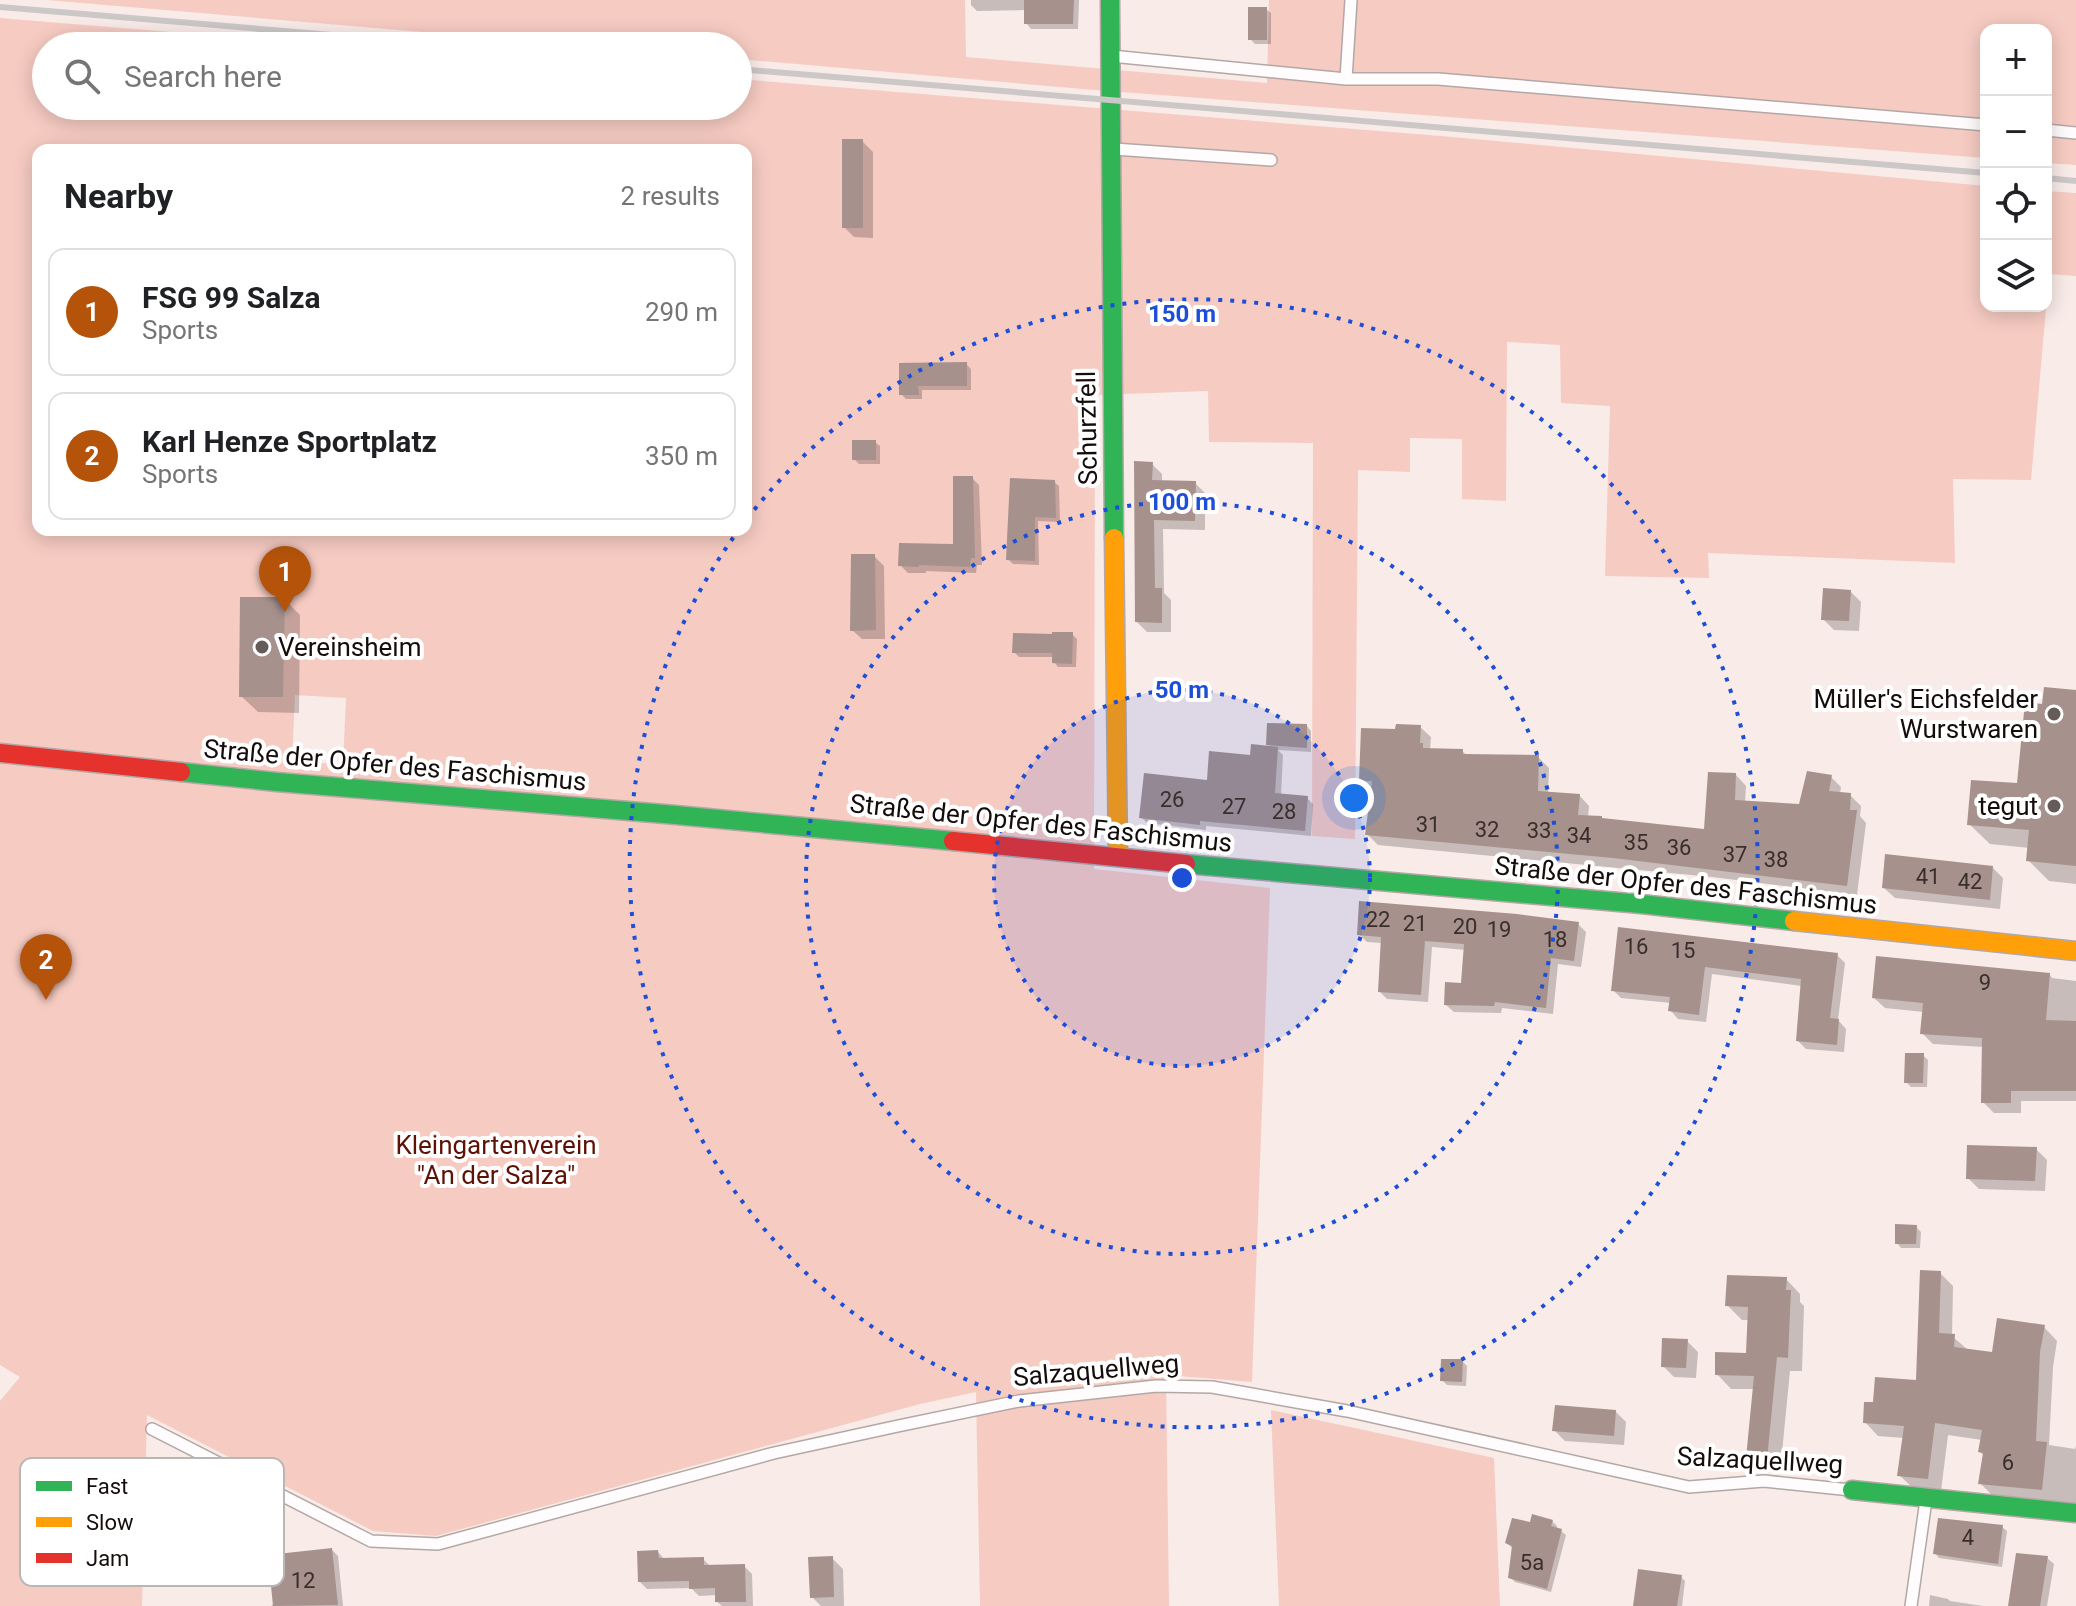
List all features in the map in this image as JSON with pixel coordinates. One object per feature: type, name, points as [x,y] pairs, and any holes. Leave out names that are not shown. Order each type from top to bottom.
[{"type":"street","name":"Schurzfell","points":[[1110,0],[1118,856]]},
{"type":"street","name":"Straße der Opfer des Faschismus","points":[[0,753],[277,782],[679,815],[1641,904],[2076,951]]},
{"type":"street","name":"Salzaquellweg","points":[[1852,1490],[2076,1513]]},
{"type":"lane","points":[[1346,79],[1351,0]]},
{"type":"lane","points":[[1110,56],[1346,79],[1438,79],[1980,124]]},
{"type":"lane","points":[[2052,131],[2076,133]]},
{"type":"lane","points":[[1110,149],[1271,160]]},
{"type":"lane","name":"Salzaquellweg","points":[[284,1497],[371,1541],[438,1544],[774,1453],[1019,1401],[1156,1386],[1212,1387],[1347,1411],[1689,1487],[1764,1481],[1852,1490]]},
{"type":"lane","name":"Salzaquellweg","points":[[152,1429],[209,1458]]},
{"type":"lane","points":[[1911,1606],[1926,1496]]},
{"type":"green space","points":[[47,0],[965,0],[966,57],[1267,83],[1269,0],[2076,0],[2076,165],[2052,163],[2052,24],[1980,24],[1980,158],[1095,90],[752,60],[752,32],[423,32]]},
{"type":"green space","name":"Kleingartenverein \"An der Salza\"","points":[[0,18],[170,32],[32,32],[32,120],[752,120],[752,80],[1441,136],[1980,185],[1980,312],[2046,312],[2031,480],[1953,479],[1955,563],[1708,553],[1709,578],[1605,576],[1610,406],[1561,403],[1560,345],[1507,342],[1506,501],[1462,499],[1462,439],[1410,438],[1410,472],[1358,470],[1355,839],[1312,836],[1313,443],[1209,442],[1208,391],[1095,395],[1094,869],[1270,888],[1252,1382],[1166,1375],[1169,1606],[980,1606],[976,1392],[920,1404],[436,1536],[373,1531],[284,1485],[284,1458],[231,1458],[147,1415],[146,1458],[20,1458],[20,1586],[143,1586],[142,1606],[0,1606],[0,1401],[20,1377],[0,1365]],"holes":[[[295,695],[346,698],[343,764],[292,762]]]},
{"type":"green space","points":[[2052,191],[2076,193],[2076,276],[2052,274]]},
{"type":"green space","points":[[1271,1410],[1494,1458],[1500,1606],[1279,1606]]},
{"type":"building","points":[[1024,0],[1074,0],[1073,24],[1024,24]]},
{"type":"building","points":[[1248,7],[1267,7],[1267,40],[1248,40]]},
{"type":"building","points":[[842,139],[863,139],[863,228],[842,228]]},
{"type":"building","points":[[967,362],[967,386],[918,386],[919,395],[899,395],[899,363]]},
{"type":"building","points":[[852,440],[876,440],[876,460],[852,460]]},
{"type":"building","points":[[1134,461],[1153,462],[1152,480],[1196,481],[1195,521],[1154,520],[1155,588],[1162,588],[1162,623],[1135,622]]},
{"type":"building","points":[[953,476],[973,476],[975,558],[971,558],[970,567],[898,566],[899,543],[953,544]]},
{"type":"building","points":[[1010,478],[1055,480],[1056,518],[1035,517],[1035,561],[1006,560]]},
{"type":"building","points":[[851,554],[875,554],[876,630],[850,631]]},
{"type":"building","points":[[1823,588],[1851,590],[1849,621],[1821,620]]},
{"type":"building","name":"Vereinsheim","points":[[240,597],[285,597],[283,697],[239,697]]},
{"type":"building","points":[[1073,632],[1072,664],[1052,663],[1052,653],[1012,653],[1013,633]]},
{"type":"building","name":"tegut","points":[[2044,687],[2076,690],[2076,866],[2026,861],[2029,830],[1967,825],[1971,780],[2017,783],[2025,702],[2042,704]]},
{"type":"building","points":[[1267,723],[1307,724],[1307,748],[1266,745]]},
{"type":"building","points":[[1396,724],[1421,725],[1420,743],[1423,743],[1423,748],[1463,749],[1463,754],[1539,755],[1538,791],[1580,794],[1578,815],[1602,818],[1704,829],[1708,772],[1736,773],[1735,800],[1799,804],[1807,771],[1832,775],[1829,791],[1851,793],[1850,810],[1857,810],[1847,886],[1613,858],[1365,835],[1372,781],[1359,781],[1361,728],[1395,729]]},
{"type":"building","points":[[1251,744],[1278,747],[1275,793],[1308,796],[1305,831],[1139,818],[1144,773],[1207,780],[1209,751],[1250,755]]},
{"type":"building","points":[[1885,854],[1993,866],[1990,900],[1882,888]]},
{"type":"building","points":[[1359,901],[1579,922],[1574,961],[1551,958],[1546,1008],[1495,1002],[1494,1006],[1444,1005],[1445,982],[1461,983],[1464,944],[1425,941],[1421,995],[1378,992],[1381,937],[1357,935]]},
{"type":"building","points":[[1618,927],[1838,953],[1830,1018],[1839,1019],[1837,1045],[1796,1041],[1801,979],[1705,967],[1699,1015],[1668,1011],[1670,997],[1611,991]]},
{"type":"building","points":[[1876,956],[2050,973],[2046,1020],[2076,1021],[2076,1091],[2011,1091],[2011,1103],[1981,1103],[1982,1038],[1920,1034],[1923,1003],[1872,998]]},
{"type":"building","points":[[1905,1053],[1924,1053],[1923,1083],[1904,1083]]},
{"type":"building","points":[[1967,1145],[2037,1147],[2035,1181],[1966,1179]]},
{"type":"building","points":[[1895,1224],[1917,1225],[1916,1244],[1895,1244]]},
{"type":"building","points":[[1920,1270],[1941,1271],[1939,1333],[1955,1334],[1954,1347],[1992,1352],[1997,1318],[2045,1325],[2040,1352],[2036,1441],[2047,1442],[2042,1490],[1978,1484],[1983,1453],[1978,1452],[1982,1430],[1935,1423],[1928,1479],[1897,1476],[1904,1426],[1863,1423],[1864,1402],[1873,1402],[1875,1377],[1916,1380]]},
{"type":"building","points":[[1727,1275],[1787,1277],[1786,1290],[1791,1290],[1788,1358],[1777,1357],[1767,1460],[1746,1458],[1754,1376],[1715,1375],[1715,1352],[1746,1353],[1748,1307],[1725,1306]]},
{"type":"building","points":[[1662,1338],[1688,1339],[1686,1368],[1661,1367]]},
{"type":"building","points":[[1441,1359],[1463,1359],[1462,1382],[1440,1381]]},
{"type":"building","points":[[1555,1405],[1616,1410],[1614,1436],[1552,1431]]},
{"type":"building","points":[[1532,1514],[1553,1520],[1551,1526],[1562,1529],[1547,1589],[1508,1578],[1512,1546],[1505,1543],[1512,1518],[1530,1522]]},
{"type":"building","points":[[1938,1518],[2003,1525],[1998,1564],[1933,1554]]},
{"type":"building","points":[[332,1548],[338,1605],[273,1606],[271,1586],[284,1586],[284,1553]]},
{"type":"building","points":[[658,1550],[659,1558],[704,1557],[704,1565],[745,1564],[746,1602],[715,1602],[715,1588],[689,1589],[689,1581],[638,1582],[637,1551]]},
{"type":"building","points":[[2016,1553],[2048,1556],[2040,1606],[2008,1606]]},
{"type":"building","points":[[833,1556],[834,1597],[810,1598],[808,1557]]},
{"type":"building","points":[[1638,1569],[1682,1575],[1677,1606],[1633,1606]]},
{"type":"railway","points":[[0,7],[297,32]]},
{"type":"railway","points":[[752,70],[1980,172]]},
{"type":"railway","points":[[2052,179],[2076,181]]},
{"type":"traffic: fast","points":[[1110,0],[1114,538]]},
{"type":"traffic: fast","points":[[181,772],[953,841]]},
{"type":"traffic: fast","points":[[1186,864],[1641,904],[1794,921]]},
{"type":"traffic: fast","points":[[1852,1490],[2076,1513]]},
{"type":"traffic: slow","points":[[1114,538],[1118,856]]},
{"type":"traffic: slow","points":[[1794,921],[2076,951]]},
{"type":"traffic: jam","points":[[0,753],[181,772]]},
{"type":"traffic: jam","points":[[953,841],[1186,864]]},
{"type":"place","name":"FSG 99 Salza","points":[[285,612]]},
{"type":"place","name":"Vereinsheim","points":[[262,647]]},
{"type":"place","name":"Müller's Eichsfelder Wurstwaren","points":[[2054,714]]},
{"type":"place","name":"tegut","points":[[2054,806]]},
{"type":"place","name":"Karl Henze Sportplatz","points":[[46,1000]]}]
